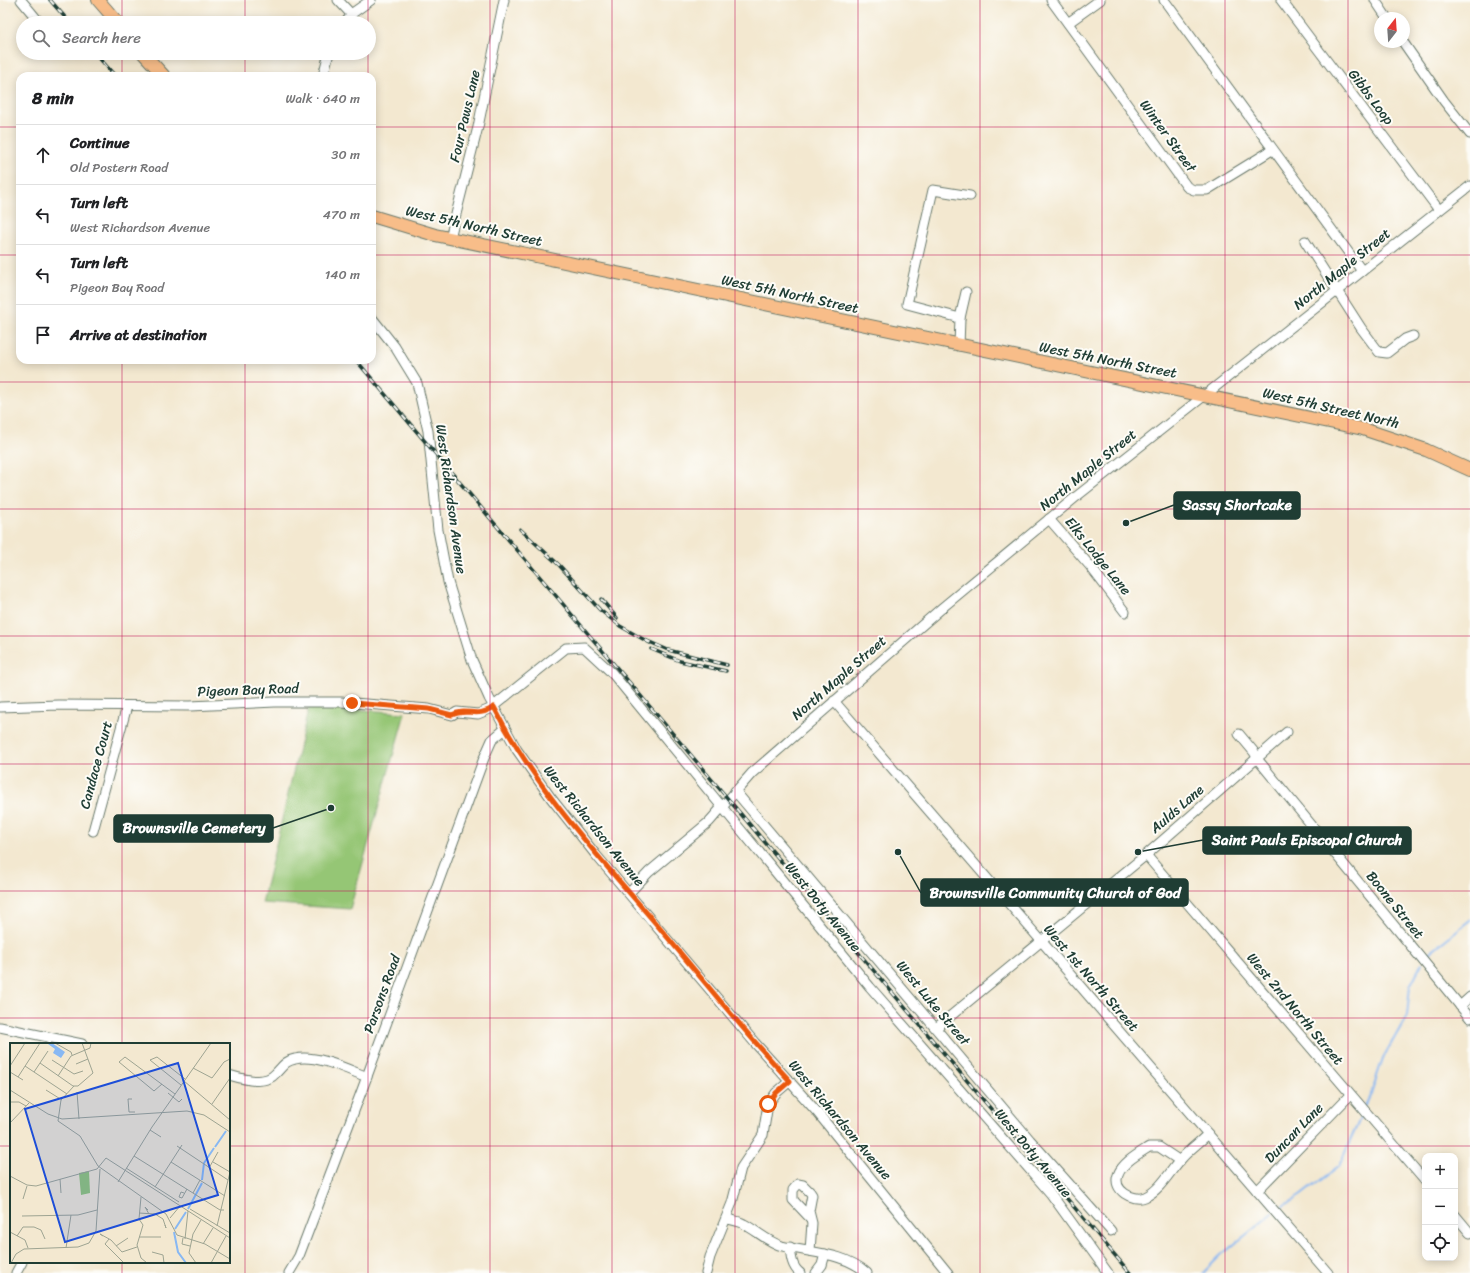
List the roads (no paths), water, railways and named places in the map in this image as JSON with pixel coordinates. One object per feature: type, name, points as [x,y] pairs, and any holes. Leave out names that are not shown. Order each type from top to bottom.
[{"type":"main road","points":[[98,0],[112,16]]},
{"type":"main road","points":[[149,60],[160,72]]},
{"type":"main road","name":"West 5th North Street","points":[[376,217],[426,233],[959,346],[1204,395]]},
{"type":"main road","name":"West 5th Street North","points":[[1204,395],[1376,432],[1426,450],[1470,470]]},
{"type":"street","points":[[21,0],[34,16]]},
{"type":"street","points":[[338,0],[351,14],[371,0]]},
{"type":"street","name":"Four Paws Lane","points":[[450,238],[480,120],[504,0]]},
{"type":"street","name":"Winter Street","points":[[1051,0],[1187,187],[1194,190],[1207,190],[1214,187],[1272,150]]},
{"type":"street","points":[[1068,23],[1100,0]]},
{"type":"street","points":[[1164,0],[1272,150],[1362,271]]},
{"type":"street","name":"Gibbs Loop","points":[[1281,0],[1439,210]]},
{"type":"street","points":[[1375,0],[1383,12]]},
{"type":"street","points":[[1407,48],[1444,101],[1470,134]]},
{"type":"street","points":[[324,72],[327,60]]},
{"type":"street","name":"North Maple Street","points":[[629,892],[649,872],[709,822],[752,773],[834,701],[1049,519],[1470,186]]},
{"type":"street","points":[[960,318],[907,304],[932,190],[970,196]]},
{"type":"street","points":[[1305,241],[1374,347],[1379,352],[1387,353],[1405,338],[1413,336]]},
{"type":"street","points":[[959,346],[960,318],[966,292]]},
{"type":"street","name":"West Richardson Avenue","points":[[376,323],[395,347],[410,370],[420,392],[428,431],[438,530],[448,582],[472,660],[494,707],[517,750],[551,798],[755,1043],[790,1081],[948,1273]]},
{"type":"street","name":"Elks Lodge Lane","points":[[1049,519],[1090,566],[1125,612]]},
{"type":"street","name":"West Doty Avenue","points":[[494,707],[566,648],[584,646],[612,673],[723,806],[870,987],[1051,1194],[1104,1272]]},
{"type":"street","name":"West 1st North Street","points":[[834,701],[1328,1273]]},
{"type":"street","name":"Pigeon Bay Road","points":[[0,707],[341,702],[429,709],[452,715],[457,712],[478,714],[494,707]]},
{"type":"street","name":"Candace Court","points":[[92,831],[127,706]]},
{"type":"street","name":"Parsons Road","points":[[289,1273],[311,1224],[367,1077],[484,758],[492,740],[505,728]]},
{"type":"street","name":"Aulds Lane","points":[[936,1028],[1146,855],[1287,732]]},
{"type":"street","name":"Boone Street","points":[[1239,734],[1258,757],[1264,767],[1470,1018]]},
{"type":"street","name":"West Luke Street","points":[[735,791],[1030,1140],[1111,1231]]},
{"type":"street","name":"West 2nd North Street","points":[[1146,855],[1422,1178]]},
{"type":"street","points":[[1460,1006],[1470,997]]},
{"type":"street","points":[[0,1028],[77,1043]]},
{"type":"street","points":[[230,1075],[249,1080],[268,1080],[276,1074],[285,1063],[304,1058],[317,1059],[367,1077]]},
{"type":"street","points":[[706,1273],[710,1257],[727,1219],[741,1168],[762,1135],[768,1104],[776,1093],[790,1081]]},
{"type":"street","name":"Duncan Lane","points":[[1257,1191],[1350,1094]]},
{"type":"street","points":[[1180,1160],[1159,1147],[1149,1147],[1124,1166],[1117,1176],[1117,1184],[1122,1191],[1130,1196],[1139,1199],[1146,1197],[1156,1189],[1180,1160],[1208,1134]]},
{"type":"street","points":[[810,1218],[812,1223],[810,1251]]},
{"type":"street","points":[[727,1219],[745,1224],[769,1239],[790,1247],[825,1254],[857,1265],[867,1273]]},
{"type":"street","points":[[1458,1219],[1470,1233]]},
{"type":"street","points":[[790,1247],[793,1264],[795,1269],[800,1273]]},
{"type":"street","points":[[816,1273],[822,1265],[825,1254]]},
{"type":"street","points":[[16,1273],[21,1263]]},
{"type":"waterway","points":[[1425,958],[1430,952],[1470,920]]},
{"type":"waterway","points":[[1365,1106],[1371,1094],[1383,1058],[1407,1016],[1410,986],[1422,963]]},
{"type":"waterway","points":[[1277,1210],[1300,1196],[1339,1166],[1363,1112]]},
{"type":"waterway","points":[[1203,1273],[1221,1255],[1273,1213]]},
{"type":"railway","points":[[50,0],[64,16]]},
{"type":"railway","points":[[101,60],[112,72]]},
{"type":"railway","points":[[359,364],[1130,1273]]},
{"type":"railway","points":[[520,529],[559,565],[600,610],[620,626],[650,643]]},
{"type":"railway","points":[[601,599],[617,618]]},
{"type":"railway","points":[[645,640],[668,650],[727,665]]},
{"type":"railway","points":[[651,649],[680,661],[726,671]]},
{"type":"place","name":"Sassy Shortcake","points":[[1126,523]]},
{"type":"place","name":"Brownsville Cemetery","points":[[331,808]]},
{"type":"place","name":"Brownsville Community Church of God","points":[[898,852]]},
{"type":"place","name":"Saint Pauls Episcopal Church","points":[[1138,852]]}]
